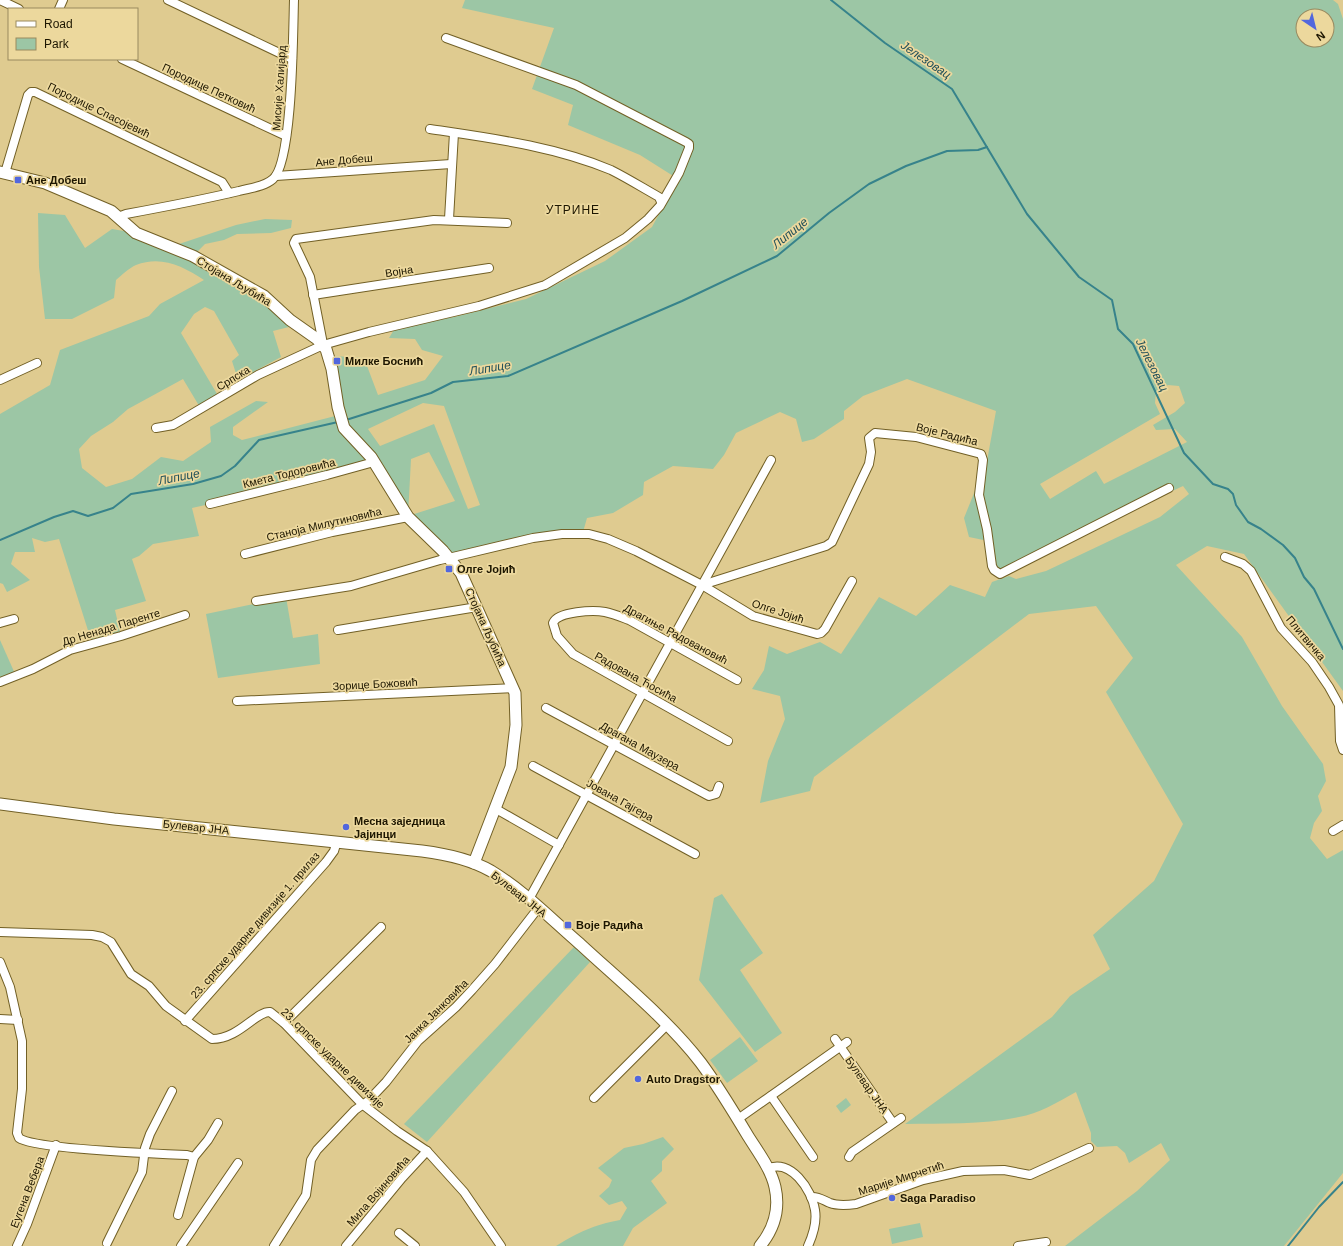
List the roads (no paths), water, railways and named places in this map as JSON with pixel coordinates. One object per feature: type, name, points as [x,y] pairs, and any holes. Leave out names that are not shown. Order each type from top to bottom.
[{"type":"main road","name":"Стојана Љубића","points":[[3,172],[70,192],[106,208],[136,233],[193,256],[264,296],[323,345],[329,356],[341,421],[374,462],[408,517],[449,558],[461,573],[513,688],[516,712],[514,754],[509,777],[474,863]]},
{"type":"main road","name":"Булевар ЈНА","points":[[0,804],[114,819],[337,841],[445,854],[474,863],[506,881],[539,907],[667,1025],[701,1063],[738,1119],[767,1169],[776,1190],[776,1217],[768,1236],[760,1246]]},
{"type":"street","points":[[0,0],[17,8]]},
{"type":"street","points":[[168,0],[292,59]]},
{"type":"street","name":"Мисије Халијард","points":[[276,176],[282,162],[286,136],[292,59],[294,0]]},
{"type":"street","name":"Српска","points":[[156,428],[173,425],[258,375],[323,345],[369,332],[479,306],[541,287],[625,238],[658,209],[679,173],[689,148],[689,144],[576,85],[446,38]]},
{"type":"street","name":"Породице Петковић","points":[[124,60],[286,136]]},
{"type":"street","name":"Породице Спасојевић","points":[[3,172],[28,95],[33,92],[222,182],[229,193]]},
{"type":"street","points":[[430,129],[550,151],[592,163],[633,182],[659,197],[661,202]]},
{"type":"street","points":[[449,219],[454,133]]},
{"type":"street","name":"Ане Добеш","points":[[118,217],[126,214],[178,205],[266,184],[276,176],[451,164]]},
{"type":"street","points":[[323,345],[312,295],[310,277],[294,243],[296,239],[401,224],[449,219],[506,223]]},
{"type":"street","name":"Војна","points":[[312,295],[489,268]]},
{"type":"street","points":[[0,380],[36,363]]},
{"type":"street","name":"Воје Радића","points":[[702,585],[826,546],[832,542],[869,464],[871,452],[870,438],[875,433],[916,437],[981,454],[983,460],[979,495],[988,537],[992,566],[994,570],[1000,574],[1169,488]]},
{"type":"street","points":[[529,899],[771,460]]},
{"type":"street","name":"Кмета Тодоровића","points":[[210,504],[374,462]]},
{"type":"street","name":"Станоја Милутиновића","points":[[245,554],[332,532],[408,517]]},
{"type":"street","name":"Олге Јојић","points":[[256,601],[351,586],[449,558],[546,536],[562,534],[589,534],[622,544],[702,585],[753,616],[817,634],[821,633],[825,629],[852,580]]},
{"type":"street","name":"Плитвичка","points":[[1225,558],[1243,564],[1251,571],[1281,628],[1312,662],[1329,687],[1339,705],[1340,741],[1343,750]]},
{"type":"street","points":[[338,630],[477,607]]},
{"type":"street","name":"Драгиње Радовановић","points":[[556,618],[576,612],[605,612],[629,620],[737,680]]},
{"type":"street","name":"Др Ненада Паренте","points":[[0,682],[33,669],[70,650],[121,636],[185,615]]},
{"type":"street","name":"Радована Ћосића","points":[[556,618],[553,623],[554,629],[561,642],[577,657],[728,741]]},
{"type":"street","points":[[0,623],[14,619]]},
{"type":"street","name":"Зорице Божовић","points":[[237,701],[513,688]]},
{"type":"street","name":"Драгана Маузера","points":[[546,708],[708,796],[716,794],[719,786]]},
{"type":"street","name":"Јована Гајгера","points":[[533,766],[695,854]]},
{"type":"street","points":[[496,809],[559,845]]},
{"type":"street","points":[[1333,831],[1343,825]]},
{"type":"street","name":"23. српске ударне дивизије 1. прилаз","points":[[185,1021],[326,862],[334,851],[337,841]]},
{"type":"street","name":"Јанка Јанковића","points":[[274,1246],[306,1195],[312,1157],[355,1110],[386,1082],[418,1041],[456,1007],[492,968],[539,907]]},
{"type":"street","points":[[284,1023],[381,927]]},
{"type":"street","name":"23. српске ударне дивизије","points":[[0,932],[92,935],[106,939],[113,945],[131,974],[149,986],[166,1006],[185,1021],[212,1038],[230,1036],[267,1012],[275,1016],[284,1023],[362,1104],[397,1131],[427,1151],[464,1192],[501,1246]]},
{"type":"street","points":[[0,962],[6,973],[18,1020],[23,1059],[18,1136],[23,1141],[56,1146],[144,1154],[187,1155],[194,1157]]},
{"type":"street","points":[[0,1019],[18,1020]]},
{"type":"street","points":[[594,1098],[667,1025]]},
{"type":"street","name":"Булевар ЈНА","points":[[835,1040],[844,1045],[894,1123]]},
{"type":"street","name":"Булевар ЈНА","points":[[738,1119],[844,1045]]},
{"type":"street","points":[[107,1243],[142,1172],[144,1154],[150,1134],[172,1091]]},
{"type":"street","points":[[771,1096],[813,1157]]},
{"type":"street","name":"Булевар ЈНА","points":[[849,1157],[852,1152],[901,1118]]},
{"type":"street","points":[[178,1216],[194,1157],[208,1140],[218,1123]]},
{"type":"street","name":"Еугена Вебера","points":[[17,1246],[28,1224],[56,1146]]},
{"type":"street","name":"Марије Мирчетић","points":[[811,1197],[815,1196],[831,1203],[847,1205],[856,1204],[923,1180],[963,1171],[1004,1170],[1030,1175],[1089,1148]]},
{"type":"street","name":"Мила Војиновића","points":[[346,1246],[402,1178],[427,1151]]},
{"type":"street","points":[[182,1246],[238,1163]]},
{"type":"street","points":[[767,1169],[777,1166],[790,1170],[800,1180],[811,1197],[815,1210],[815,1220],[808,1246]]},
{"type":"street","points":[[399,1233],[415,1246]]},
{"type":"street","points":[[1018,1246],[1046,1242]]},
{"type":"waterway","name":"Јелезовац","points":[[831,0],[885,43],[952,89],[1027,214],[1079,277],[1112,300],[1118,329],[1133,344],[1184,453],[1213,484],[1228,489],[1233,494],[1236,505],[1248,522],[1261,529],[1283,545],[1295,558],[1304,577],[1314,589],[1343,649]]},
{"type":"waterway","name":"Липице","points":[[346,420],[431,393],[453,382],[508,376],[682,301],[777,256],[829,213],[869,184],[906,166],[947,151],[978,150],[987,147]]},
{"type":"waterway","name":"Липице","points":[[0,540],[54,517],[73,511],[88,516],[113,508],[131,494],[193,484],[221,476],[235,466],[259,440],[338,422]]},
{"type":"waterway","points":[[1288,1246],[1319,1207],[1343,1182]]},
{"type":"place","name":"Ане Добеш","points":[[18,180]]},
{"type":"place","name":"Милке Боснић","points":[[337,361]]},
{"type":"place","name":"Олге Јојић","points":[[449,569]]},
{"type":"place","name":"Месна заједница Јајинци","points":[[346,827]]},
{"type":"place","name":"Воје Радића","points":[[568,925]]},
{"type":"place","name":"Auto Dragstor","points":[[638,1079]]},
{"type":"place","name":"Saga Paradiso","points":[[892,1198]]},
{"type":"district","name":"УТРИНЕ","points":[[573,210]]}]
